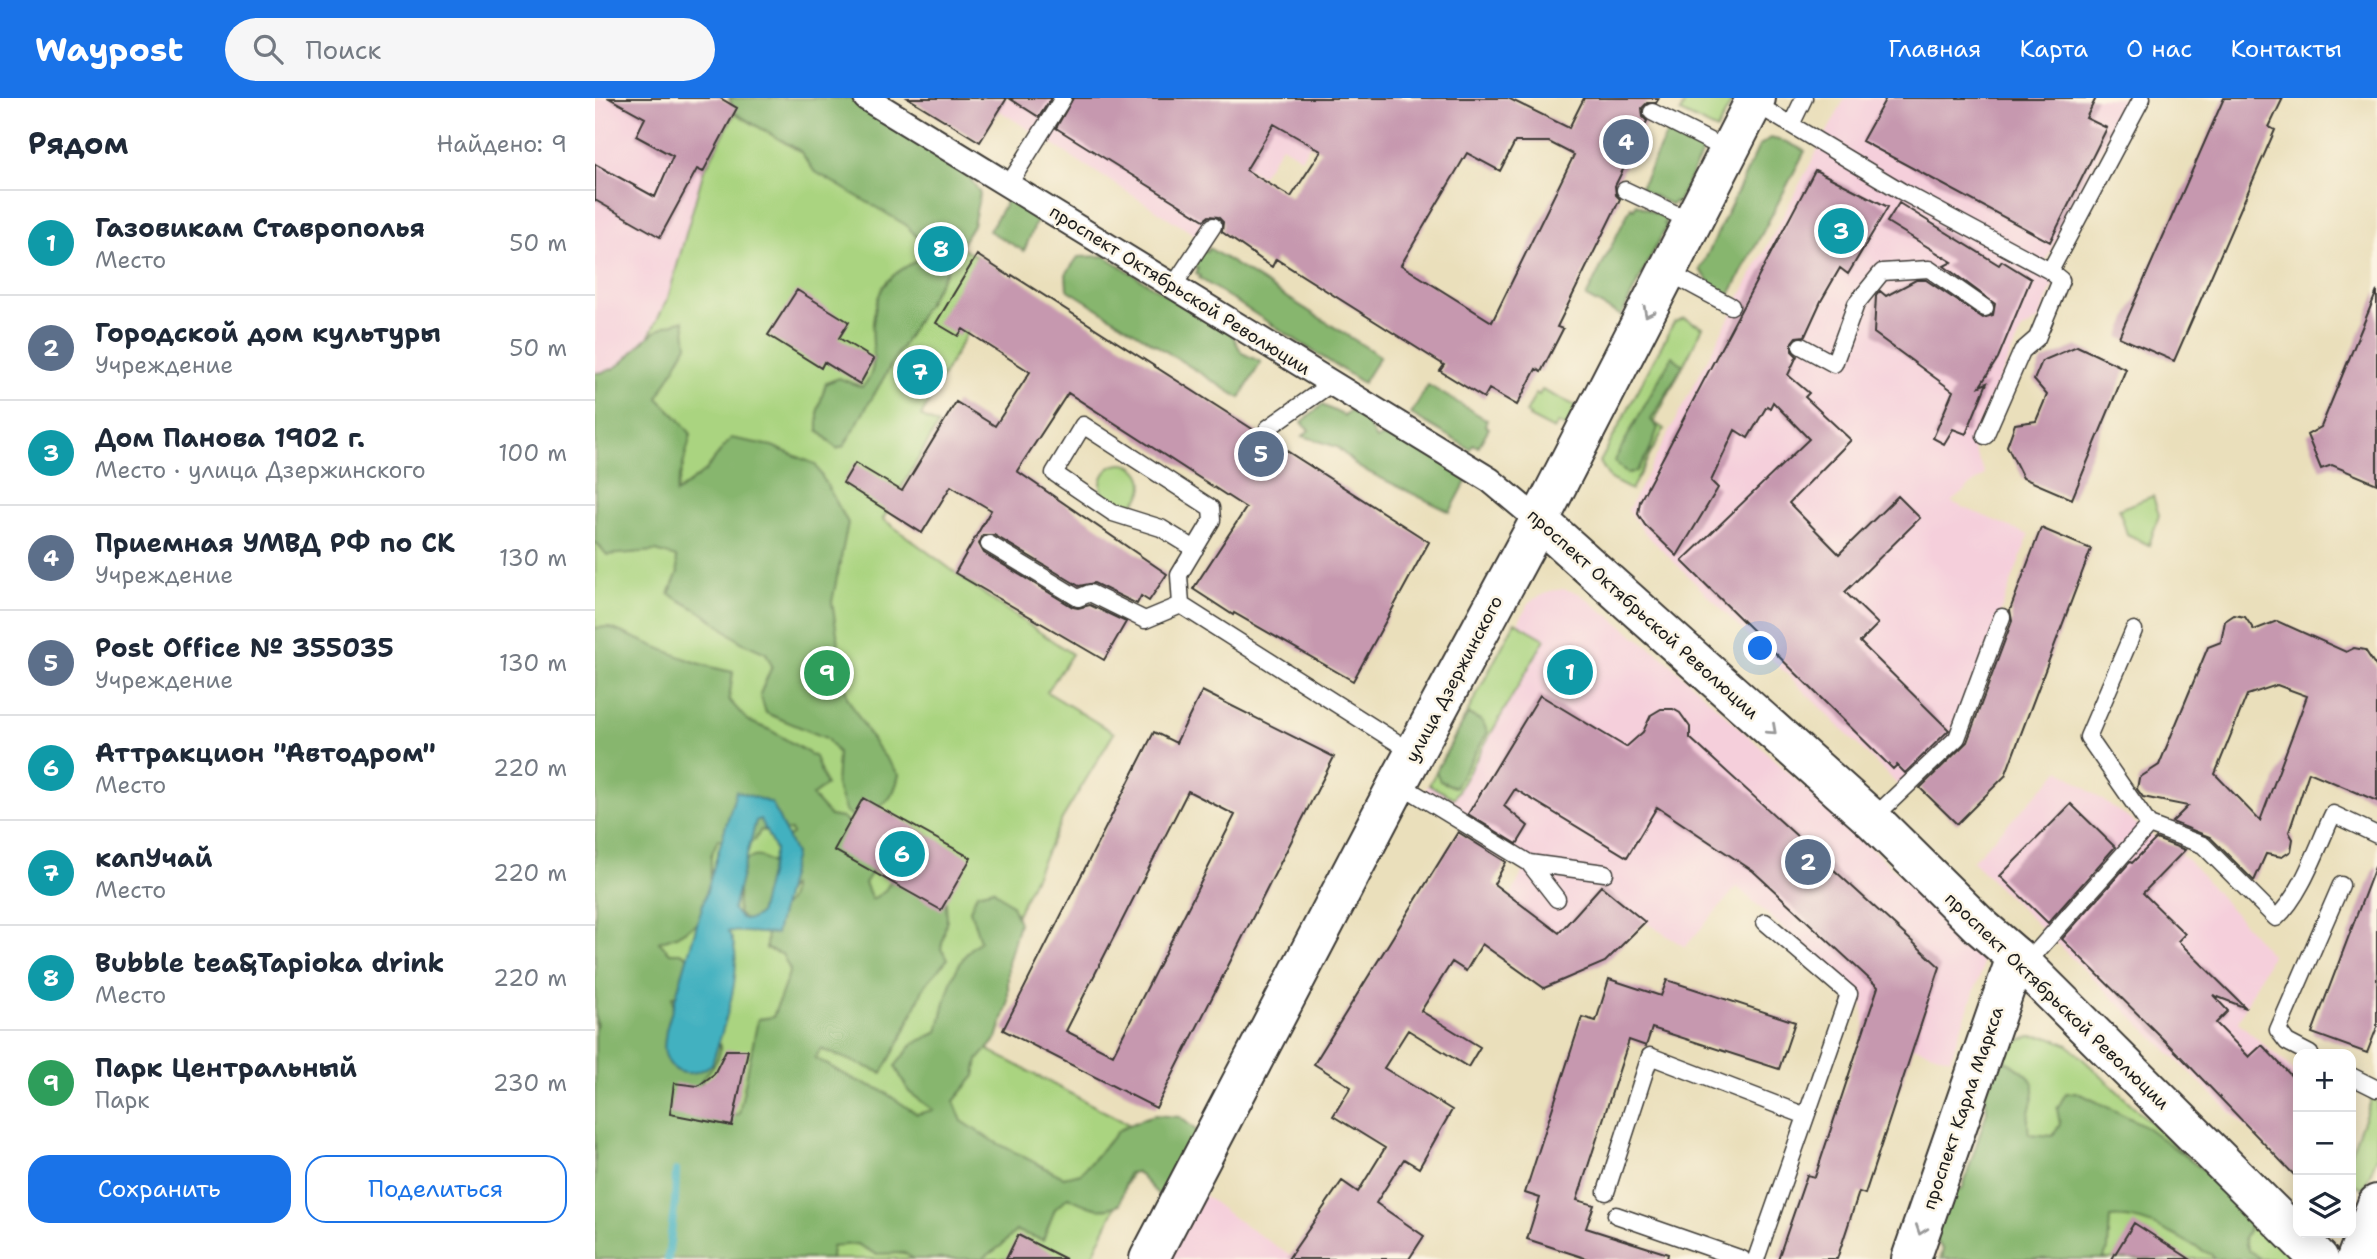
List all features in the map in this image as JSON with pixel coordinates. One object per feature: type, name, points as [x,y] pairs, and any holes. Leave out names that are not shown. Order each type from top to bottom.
[{"type":"main road","name":"улица Дзержинского","points":[[1149,1259],[1539,521],[1610,362],[1668,272],[1753,100]]},
{"type":"main road","name":"проспект Октябрьской Революции","points":[[1539,521],[1872,819],[2319,1259]]},
{"type":"main road","name":"проспект Карла Маркса","points":[[1911,1259],[2020,962]]},
{"type":"main road","points":[[2356,1259],[2377,1204]]},
{"type":"street","name":"проспект Октябрьской Революции","points":[[866,98],[1490,480],[1539,521]]},
{"type":"lane","points":[[1009,184],[1063,98]]},
{"type":"lane","points":[[1791,125],[1804,98]]},
{"type":"lane","points":[[2050,271],[2142,98]]},
{"type":"lane","points":[[1753,100],[1901,191],[2050,271],[2061,280],[2037,338],[2022,351],[1986,436]]},
{"type":"lane","points":[[1652,112],[1728,151]]},
{"type":"lane","points":[[1625,190],[1693,222]]},
{"type":"lane","points":[[1174,285],[1213,226]]},
{"type":"lane","points":[[1801,346],[1834,364],[1856,304],[1882,272],[1929,269],[1985,308]]},
{"type":"lane","points":[[1668,272],[1731,306]]},
{"type":"lane","points":[[1268,428],[1332,383]]},
{"type":"lane","points":[[1181,605],[1179,575],[1195,549],[1212,520],[1211,509],[1083,425],[1054,474],[1113,513],[1161,527],[1195,549]]},
{"type":"lane","points":[[989,544],[1078,598],[1090,593],[1146,620],[1181,605]]},
{"type":"lane","points":[[1181,605],[1406,769],[1529,863],[1557,899]]},
{"type":"lane","points":[[1872,819],[1957,738],[2002,617]]},
{"type":"lane","points":[[2134,629],[2088,737],[2149,825],[2203,845],[2276,918],[2285,910],[2302,881],[2333,814],[2377,835]]},
{"type":"lane","points":[[2020,962],[2149,825]]},
{"type":"lane","points":[[1529,863],[1605,873]]},
{"type":"lane","points":[[2301,1049],[2287,1041],[2278,1030],[2341,885]]},
{"type":"lane","points":[[1756,1259],[1849,994],[1765,922]]},
{"type":"lane","points":[[1606,1192],[1650,1056],[1806,1116]]},
{"type":"lane","points":[[2356,1078],[2377,1088]]},
{"type":"lane","points":[[1616,1215],[1742,1259]]},
{"type":"shaded area","points":[[598,98],[709,98],[735,113],[703,173],[668,298],[614,407],[595,400],[595,104]]},
{"type":"shaded area","points":[[979,98],[1342,98],[1301,158],[1282,146],[1261,176],[1248,168],[1200,238]]},
{"type":"shaded area","points":[[1845,98],[2128,98],[2040,272],[2054,282],[2039,320],[2021,331],[1971,444],[1985,474],[1951,502],[2029,535],[1954,737],[1903,790],[1645,533],[1628,510]]},
{"type":"shaded area","points":[[1563,589],[1579,593],[1658,653],[1982,950],[1982,970],[1950,1059],[1865,1030],[1862,999],[1737,887],[1685,947],[1645,922],[1605,962],[1544,988],[1484,946],[1525,868],[1425,791],[1530,601],[1550,591]]},
{"type":"shaded area","points":[[2060,770],[2189,861],[2271,955],[2238,1022],[2293,1070],[2293,1166],[2287,1167],[1972,861]]},
{"type":"shaded area","points":[[1204,1195],[1234,1218],[1296,1259],[1169,1259]]},
{"type":"green space","points":[[729,98],[872,98],[939,156],[969,177],[980,193],[973,225],[844,446],[837,449],[818,430],[818,410],[826,383],[839,378],[862,387],[868,381],[873,365],[873,319],[881,291],[902,269],[929,254],[943,262],[952,245],[939,237],[917,237],[906,225],[814,171],[800,151],[735,113]]},
{"type":"green space","points":[[1687,98],[1733,99],[1717,130],[1680,112]]},
{"type":"green space","points":[[735,113],[1001,271],[921,416],[938,425],[883,519],[995,602],[1072,654],[1047,692],[1114,733],[1062,819],[960,1035],[1149,1135],[1091,1259],[595,1259],[595,400],[614,406],[668,298],[703,173]]},
{"type":"green space","points":[[1670,127],[1705,147],[1677,204],[1674,202],[1672,205],[1640,189]]},
{"type":"green space","points":[[1770,138],[1787,142],[1805,151],[1730,295],[1715,288],[1700,270],[1759,146]]},
{"type":"green space","points":[[1011,194],[1040,213],[1024,251],[989,231]]},
{"type":"green space","points":[[1636,204],[1667,219],[1664,224],[1667,225],[1621,316],[1586,297],[1631,207],[1634,209]]},
{"type":"green space","points":[[1209,248],[1380,356],[1363,383],[1199,278],[1196,273],[1198,269],[1193,266],[1203,250],[1207,252]]},
{"type":"green space","points":[[1105,256],[1205,320],[1230,331],[1242,353],[1261,362],[1240,398],[1067,289],[1066,274],[1078,257]]},
{"type":"green space","points":[[1684,318],[1703,327],[1654,422],[1664,429],[1631,490],[1610,479],[1600,462],[1674,322]],"holes":[[[1672,357],[1683,365],[1651,420]]]},
{"type":"green space","points":[[684,320],[687,345],[658,398],[691,434],[676,493],[705,471],[731,438],[772,446],[815,464],[848,523],[832,602],[847,697],[874,743],[899,775],[893,792],[885,803],[856,817],[846,813],[836,785],[838,753],[826,738],[766,713],[760,694],[772,666],[766,653],[741,642],[706,615],[669,594],[678,572],[676,557],[656,551],[607,555],[595,541],[595,373],[614,368],[650,335]]},
{"type":"green space","points":[[1672,356],[1683,365],[1651,420],[1658,428],[1649,452],[1636,472],[1627,473],[1614,461]]},
{"type":"green space","points":[[1428,385],[1487,420],[1485,425],[1489,428],[1478,447],[1473,444],[1470,449],[1411,414]]},
{"type":"green space","points":[[1542,390],[1576,406],[1566,427],[1558,423],[1554,430],[1526,413],[1536,393],[1539,395]]},
{"type":"green space","points":[[1322,405],[1345,416],[1350,410],[1367,423],[1376,439],[1398,433],[1468,478],[1450,512],[1358,467],[1337,447],[1303,436],[1309,430],[1302,422]]},
{"type":"green space","points":[[1122,464],[1137,470],[1143,485],[1137,500],[1122,506],[1107,500],[1101,485],[1107,470]]},
{"type":"green space","points":[[2153,496],[2159,515],[2149,545],[2127,534],[2119,509]]},
{"type":"green space","points":[[1515,622],[1545,639],[1454,798],[1429,785]],"holes":[[[1468,714],[1482,721],[1487,732],[1454,787],[1440,781]]]},
{"type":"green space","points":[[608,627],[685,658],[733,672],[729,700],[748,721],[770,730],[815,757],[826,785],[812,796],[830,816],[842,818],[859,830],[878,863],[865,883],[872,899],[884,892],[897,871],[945,891],[947,918],[941,949],[948,959],[925,985],[901,1039],[882,1073],[821,1049],[815,1058],[853,1079],[881,1090],[917,1114],[933,1110],[909,1092],[895,1066],[913,1044],[938,1032],[956,970],[970,949],[980,941],[970,910],[977,893],[993,889],[1012,905],[1019,923],[1008,963],[1008,1004],[997,1038],[978,1060],[975,1076],[954,1101],[962,1121],[991,1140],[1063,1177],[1081,1173],[1119,1130],[1155,1115],[1180,1117],[1202,1135],[1177,1215],[1137,1172],[1128,1173],[1120,1204],[1100,1209],[1068,1197],[1055,1209],[1043,1240],[1016,1231],[982,1259],[914,1259],[904,1253],[876,1254],[857,1244],[832,1246],[831,1259],[595,1259],[595,628]],"holes":[[[761,830],[776,834],[791,830],[792,834],[782,842],[781,872],[769,861],[759,857],[748,859],[734,869],[738,911],[740,916],[752,924],[764,907],[781,898],[791,886],[789,900],[771,915],[767,924],[766,949],[782,954],[790,970],[773,1017],[758,1019],[739,1114],[722,1118],[701,1096],[702,1079],[714,1065],[720,1045],[709,1031],[674,1012],[672,996],[680,995],[693,961],[683,953],[670,953],[659,942],[676,936],[701,921],[710,893],[711,856],[718,839],[743,847],[755,840]]]},
{"type":"green space","points":[[1468,714],[1482,721],[1488,732],[1455,787],[1440,781],[1436,771]]},
{"type":"green space","points":[[2030,1036],[2050,1037],[2068,1045],[2297,1259],[1940,1259],[2006,1056],[2014,1043]]},
{"type":"green space","points":[[2005,1061],[2021,1070],[2034,1086],[2028,1121],[2029,1134],[2053,1136],[2060,1124],[2057,1109],[2066,1093],[2079,1093],[2142,1124],[2233,1192],[2251,1225],[2244,1238],[2248,1250],[2261,1259],[2214,1259],[2212,1255],[2163,1229],[2137,1220],[2110,1218],[2108,1249],[2103,1259],[1943,1259],[1943,1249],[1935,1240],[1950,1186],[1962,1190],[1987,1111],[1985,1091],[1997,1065]]},
{"type":"green space","points":[[2372,1098],[2377,1099],[2377,1156],[2364,1189],[2356,1185],[2356,1139]]},
{"type":"water","points":[[736,791],[772,803],[795,854],[776,934],[728,931],[734,945],[735,978],[712,1064],[694,1073],[676,1070],[665,1052],[666,1030]],"holes":[[[760,819],[775,850],[759,914],[748,920],[742,918],[733,909],[756,821]]]},
{"type":"building","points":[[609,98],[720,98],[737,108],[703,172],[697,169],[660,237],[595,200],[595,164],[655,197],[673,156],[636,136],[645,118]]},
{"type":"building","points":[[908,98],[1007,98],[980,142]]},
{"type":"building","points":[[1009,98],[1051,98],[1039,117]]},
{"type":"building","points":[[1073,98],[1508,98],[1569,128],[1584,98],[1659,98],[1656,103],[1647,103],[1642,108],[1643,117],[1647,121],[1615,186],[1616,195],[1620,199],[1557,327],[1563,329],[1541,372],[1536,369],[1517,405],[1489,389],[1484,398],[1440,371],[1444,365],[1276,259],[1272,267],[1222,232],[1223,222],[1218,217],[1209,216],[1204,220],[1056,128]],"holes":[[[1274,124],[1321,151],[1291,197],[1246,170]],[[1515,142],[1549,142],[1574,155],[1492,322],[1401,265],[1467,153],[1500,171]]]},
{"type":"building","points":[[1886,98],[2096,98],[2086,118],[2107,128],[2050,242],[1862,141]]},
{"type":"building","points":[[2224,98],[2283,98],[2269,127],[2275,130],[2174,361],[2119,337]]},
{"type":"building","points":[[1815,170],[1888,207],[1848,274],[1840,268],[1805,336],[1796,337],[1792,342],[1792,351],[1797,356],[1788,375],[1809,393],[1805,397],[1851,440],[1789,503],[1839,554],[1898,496],[1920,518],[1845,592],[1878,624],[1860,642],[1949,730],[1905,773],[1897,765],[1893,769],[1682,561],[1809,439],[1773,402],[1770,408],[1767,406],[1748,438],[1735,430],[1711,481],[1718,488],[1677,556],[1645,525],[1638,514],[1640,501]]},
{"type":"building","points":[[1899,203],[1999,265],[2002,261],[2031,279],[1998,358],[1980,386],[1987,383],[1966,434],[1953,429],[1944,444],[1933,438],[1953,391],[1874,333],[1876,296],[1880,291],[1886,296],[1916,280],[1926,280],[1983,318],[1993,315],[1995,304],[1944,266],[1952,262],[1887,222]]},
{"type":"building","points":[[977,255],[1429,542],[1353,681],[1234,613],[1233,615],[1193,589],[1246,508],[1068,393],[1017,471],[1167,574],[1149,601],[1141,596],[1137,604],[1094,583],[1079,586],[994,535],[983,535],[979,544],[984,553],[1073,607],[1090,605],[1126,622],[1104,660],[955,573],[991,510],[951,486],[922,533],[843,483],[855,463],[902,491],[956,402],[995,426],[1030,372],[963,329],[958,336],[936,323]]},
{"type":"building","points":[[797,290],[849,322],[839,338],[874,359],[860,384],[824,362],[821,368],[768,335]]},
{"type":"building","points":[[2377,291],[2377,484],[2332,465],[2321,469],[2307,435],[2321,427]]},
{"type":"building","points":[[2077,346],[2126,369],[2072,499],[2023,478],[2007,446],[2015,424],[2036,421],[2047,395],[2034,380],[2042,361]]},
{"type":"building","points":[[2041,528],[2091,549],[2005,776],[1957,824],[1920,788],[1967,742],[2012,621],[2010,610]]},
{"type":"building","points":[[2234,615],[2245,617],[2254,630],[2277,621],[2346,652],[2354,648],[2365,650],[2377,668],[2377,801],[2309,772],[2289,832],[2293,839],[2291,851],[2282,857],[2266,854],[2254,881],[2210,837],[2172,822],[2188,806],[2143,797],[2137,789],[2139,778],[2159,765],[2208,647],[2221,642],[2225,621]],"holes":[[[2277,685],[2307,696],[2260,821],[2215,774],[2247,695]]]},
{"type":"building","points":[[1202,691],[1334,757],[1156,1108],[1003,1030],[1154,732],[1176,743]],"holes":[[[1188,791],[1235,815],[1113,1055],[1066,1031]]]},
{"type":"building","points":[[1540,695],[1626,747],[1643,732],[1651,715],[1661,709],[1673,709],[1680,713],[1690,727],[1690,738],[1940,967],[1865,1194],[1859,1192],[1837,1259],[1778,1259],[1807,1175],[1815,1177],[1878,987],[1753,871],[1657,807],[1627,857],[1515,789],[1504,806],[1528,826],[1517,844],[1468,814]]},
{"type":"building","points":[[863,798],[971,858],[941,910],[834,850]]},
{"type":"building","points":[[2071,804],[2115,847],[2048,923],[2000,876]]},
{"type":"building","points":[[1458,832],[1506,862],[1494,884],[1559,933],[1601,886],[1645,922],[1605,962],[1544,988],[1482,944],[1466,971],[1452,962],[1421,1011],[1480,1047],[1468,1067],[1408,1030],[1384,1068],[1452,1110],[1419,1168],[1404,1159],[1376,1203],[1424,1236],[1409,1259],[1288,1259],[1342,1181],[1358,1192],[1385,1148],[1333,1116],[1351,1087],[1314,1064]]},
{"type":"building","points":[[2156,839],[2185,850],[2143,893],[2185,934],[2178,941],[2246,1008],[2213,995],[2228,1011],[2216,1023],[2249,1057],[2262,1045],[2293,1078],[2293,1174],[2062,939],[2130,862]]},
{"type":"building","points":[[2377,867],[2377,1027],[2367,1053],[2312,1033]]},
{"type":"building","points":[[1609,979],[1661,996],[1667,980],[1795,1022],[1779,1069],[1652,1028],[1646,1046],[1629,1040],[1577,1200],[1594,1205],[1586,1228],[1668,1254],[1667,1259],[1588,1259],[1527,1239],[1540,1198],[1525,1193],[1582,1017],[1596,1021]]},
{"type":"building","points":[[726,1050],[748,1050],[732,1126],[670,1114],[674,1083],[698,1086],[714,1074]]},
{"type":"building","points":[[2134,1223],[2190,1259],[2112,1259]]},
{"type":"building","points":[[1018,1235],[1066,1259],[1006,1259]]},
{"type":"waterway","points":[[668,1259],[676,1171]]},
{"type":"place","name":"Приемная УМВД РФ по СК","points":[[1626,142]]},
{"type":"place","name":"Дом Панова 1902 г.","points":[[1841,231]]},
{"type":"place","name":"Bubble tea&Tapioka drink","points":[[941,249]]},
{"type":"place","name":"капУчай","points":[[920,372]]},
{"type":"place","name":"Post Office № 355035","points":[[1261,454]]},
{"type":"place","name":"Газовикам Ставрополья","points":[[1570,672]]},
{"type":"place","name":"Парк Центральный","points":[[827,673]]},
{"type":"place","name":"Аттракцион \"Автодром\"","points":[[902,854]]},
{"type":"place","name":"Городской дом культуры","points":[[1808,862]]}]
